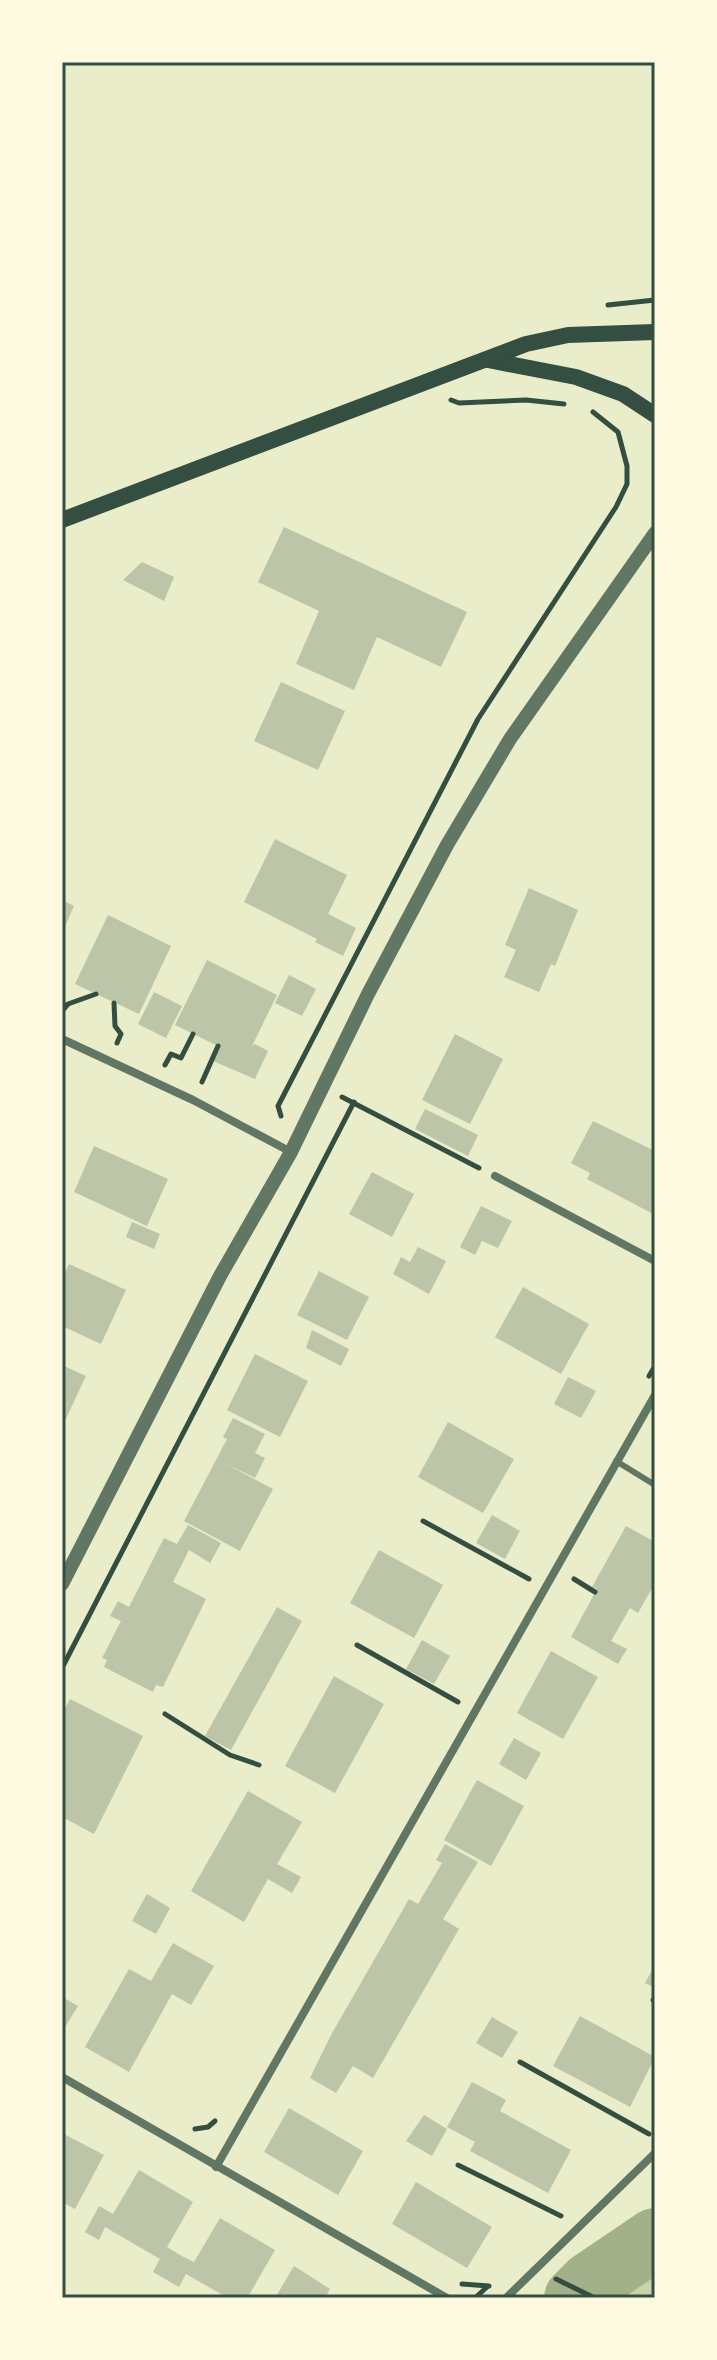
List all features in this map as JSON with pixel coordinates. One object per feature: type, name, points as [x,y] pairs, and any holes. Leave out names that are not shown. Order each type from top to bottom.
[{"type":"main road","points":[[62,520],[526,344],[568,335],[655,332]]},
{"type":"main road","points":[[487,359],[576,377],[623,394],[655,415]]},
{"type":"street","points":[[62,1584],[220,1276],[291,1152],[368,994],[447,845],[510,739],[655,533]]},
{"type":"street","points":[[62,1039],[193,1100],[291,1152]]},
{"type":"street","points":[[495,1176],[655,1261]]},
{"type":"street","points":[[216,2167],[655,1395]]},
{"type":"street","points":[[62,2077],[447,2298]]},
{"type":"street","points":[[506,2298],[655,2153]]},
{"type":"lane","points":[[616,1461],[655,1485]]},
{"type":"path","points":[[459,403],[526,400],[574,405]]},
{"type":"path","points":[[584,409],[595,413],[618,432]]},
{"type":"path","points":[[62,1011],[68,1004],[96,994]]},
{"type":"path","points":[[108,1060],[121,1034],[115,1026],[114,1003]]},
{"type":"path","points":[[156,1083],[171,1054],[181,1058],[193,1034]]},
{"type":"path","points":[[193,1100],[218,1046]]},
{"type":"path","points":[[62,1668],[354,1102],[495,1176]]},
{"type":"path","points":[[648,1378],[655,1366]]},
{"type":"path","points":[[423,1521],[534,1581],[539,1572]]},
{"type":"path","points":[[573,1579],[595,1592]]},
{"type":"path","points":[[357,1645],[462,1705],[457,1713]]},
{"type":"path","points":[[165,1714],[230,1755],[259,1765]]},
{"type":"path","points":[[520,2062],[655,2136]]},
{"type":"path","points":[[193,2129],[208,2127],[221,2117]]},
{"type":"path","points":[[458,2165],[582,2225]]},
{"type":"path","points":[[569,2286],[595,2298]]},
{"type":"green space","points":[[655,2256],[655,2298],[628,2298],[612,2290]]},
{"type":"building","points":[[284,527],[467,612],[441,667],[377,637],[354,690],[296,664],[319,611],[258,582]]},
{"type":"building","points":[[142,562],[174,577],[164,601],[123,580]]},
{"type":"building","points":[[281,682],[345,711],[318,770],[254,741]]},
{"type":"building","points":[[275,839],[347,875],[328,914],[356,928],[343,956],[315,942],[317,939],[244,902]]},
{"type":"building","points":[[529,888],[578,910],[555,966],[551,964],[539,992],[504,977],[516,950],[505,945]]},
{"type":"building","points":[[62,900],[74,906],[62,933]]},
{"type":"building","points":[[108,915],[171,946],[139,1014],[75,984]]},
{"type":"building","points":[[207,960],[277,995],[252,1046],[255,1044],[268,1051],[255,1079],[213,1061],[220,1047],[175,1025]]},
{"type":"building","points":[[289,975],[316,989],[302,1016],[275,1003]]},
{"type":"building","points":[[154,992],[182,1006],[166,1038],[138,1024]]},
{"type":"building","points":[[455,1034],[503,1059],[470,1124],[422,1100]]},
{"type":"building","points":[[425,1109],[478,1135],[468,1156],[415,1129]]},
{"type":"building","points":[[593,1121],[655,1151],[655,1215],[587,1179],[590,1173],[571,1163]]},
{"type":"building","points":[[94,1146],[168,1179],[147,1226],[74,1192]]},
{"type":"building","points":[[372,1172],[414,1194],[392,1237],[349,1214]]},
{"type":"building","points":[[481,1206],[512,1221],[498,1248],[482,1241],[475,1255],[460,1247]]},
{"type":"building","points":[[132,1222],[160,1234],[154,1249],[126,1237]]},
{"type":"building","points":[[418,1247],[446,1261],[429,1294],[393,1274],[401,1257],[410,1262]]},
{"type":"building","points":[[69,1264],[126,1290],[101,1344],[62,1326],[62,1279]]},
{"type":"building","points":[[319,1271],[369,1297],[347,1340],[297,1315]]},
{"type":"building","points":[[523,1287],[589,1324],[561,1374],[495,1337]]},
{"type":"building","points":[[312,1330],[349,1349],[341,1366],[306,1348]]},
{"type":"building","points":[[255,1354],[308,1381],[280,1437],[227,1410]]},
{"type":"building","points":[[62,1365],[86,1376],[62,1427]]},
{"type":"building","points":[[568,1377],[596,1391],[581,1418],[554,1404]]},
{"type":"building","points":[[233,1418],[265,1434],[255,1453],[265,1458],[255,1478],[224,1463],[273,1489],[240,1551],[184,1521],[227,1439],[223,1437]]},
{"type":"building","points":[[448,1422],[514,1459],[483,1513],[418,1477]]},
{"type":"building","points":[[492,1515],[520,1531],[505,1559],[476,1543]]},
{"type":"building","points":[[188,1525],[221,1543],[210,1563],[189,1550],[173,1582],[206,1599],[163,1687],[156,1685],[153,1692],[104,1667],[107,1660],[102,1658],[121,1621],[110,1616],[118,1601],[129,1607],[164,1538],[177,1544]]},
{"type":"building","points":[[626,1526],[655,1542],[655,1583],[638,1613],[630,1608],[611,1641],[627,1649],[618,1664],[571,1637],[597,1589],[592,1587]]},
{"type":"building","points":[[379,1550],[443,1585],[414,1638],[350,1603]]},
{"type":"building","points":[[277,1607],[302,1621],[231,1750],[205,1736]]},
{"type":"building","points":[[422,1640],[450,1656],[434,1684],[406,1669]]},
{"type":"building","points":[[551,1651],[598,1677],[563,1739],[517,1713]]},
{"type":"building","points":[[334,1676],[384,1704],[335,1793],[285,1766]]},
{"type":"building","points":[[70,1699],[143,1736],[94,1834],[62,1817],[62,1714]]},
{"type":"building","points":[[514,1738],[541,1753],[526,1780],[499,1764]]},
{"type":"building","points":[[477,1780],[524,1806],[491,1866],[444,1840]]},
{"type":"building","points":[[248,1791],[302,1822],[277,1864],[301,1877],[292,1893],[268,1879],[244,1922],[191,1891]]},
{"type":"building","points":[[445,1844],[478,1862],[443,1919],[459,1929],[373,2078],[353,2066],[336,2093],[310,2078],[331,2035],[409,1899],[418,1904],[442,1863],[436,1860]]},
{"type":"building","points":[[147,1894],[170,1908],[156,1934],[132,1921]]},
{"type":"building","points":[[173,1943],[214,1966],[191,2005],[172,1994],[129,2072],[85,2047],[129,1969],[151,1981]]},
{"type":"building","points":[[655,1965],[655,1988],[645,1983]]},
{"type":"building","points":[[62,1997],[78,2006],[62,2032]]},
{"type":"building","points":[[580,2016],[655,2057],[630,2107],[553,2066]]},
{"type":"building","points":[[492,2017],[518,2032],[502,2058],[476,2043]]},
{"type":"building","points":[[472,2082],[506,2100],[500,2111],[571,2150],[548,2193],[470,2151],[475,2142],[447,2127]]},
{"type":"building","points":[[289,2108],[363,2151],[338,2195],[264,2152]]},
{"type":"building","points":[[424,2115],[447,2129],[432,2156],[406,2141]]},
{"type":"building","points":[[62,2133],[104,2155],[75,2209],[62,2202]]},
{"type":"building","points":[[139,2170],[193,2202],[167,2247],[180,2255],[194,2262],[220,2218],[275,2250],[249,2295],[253,2298],[228,2298],[186,2274],[179,2287],[153,2272],[160,2259],[105,2227],[99,2240],[85,2232],[99,2206],[113,2214]]},
{"type":"building","points":[[416,2182],[492,2227],[467,2268],[392,2224]]},
{"type":"building","points":[[294,2266],[330,2289],[325,2298],[275,2298]]},
{"type":"waterway","points":[[575,2298],[590,2283],[655,2239]]}]
